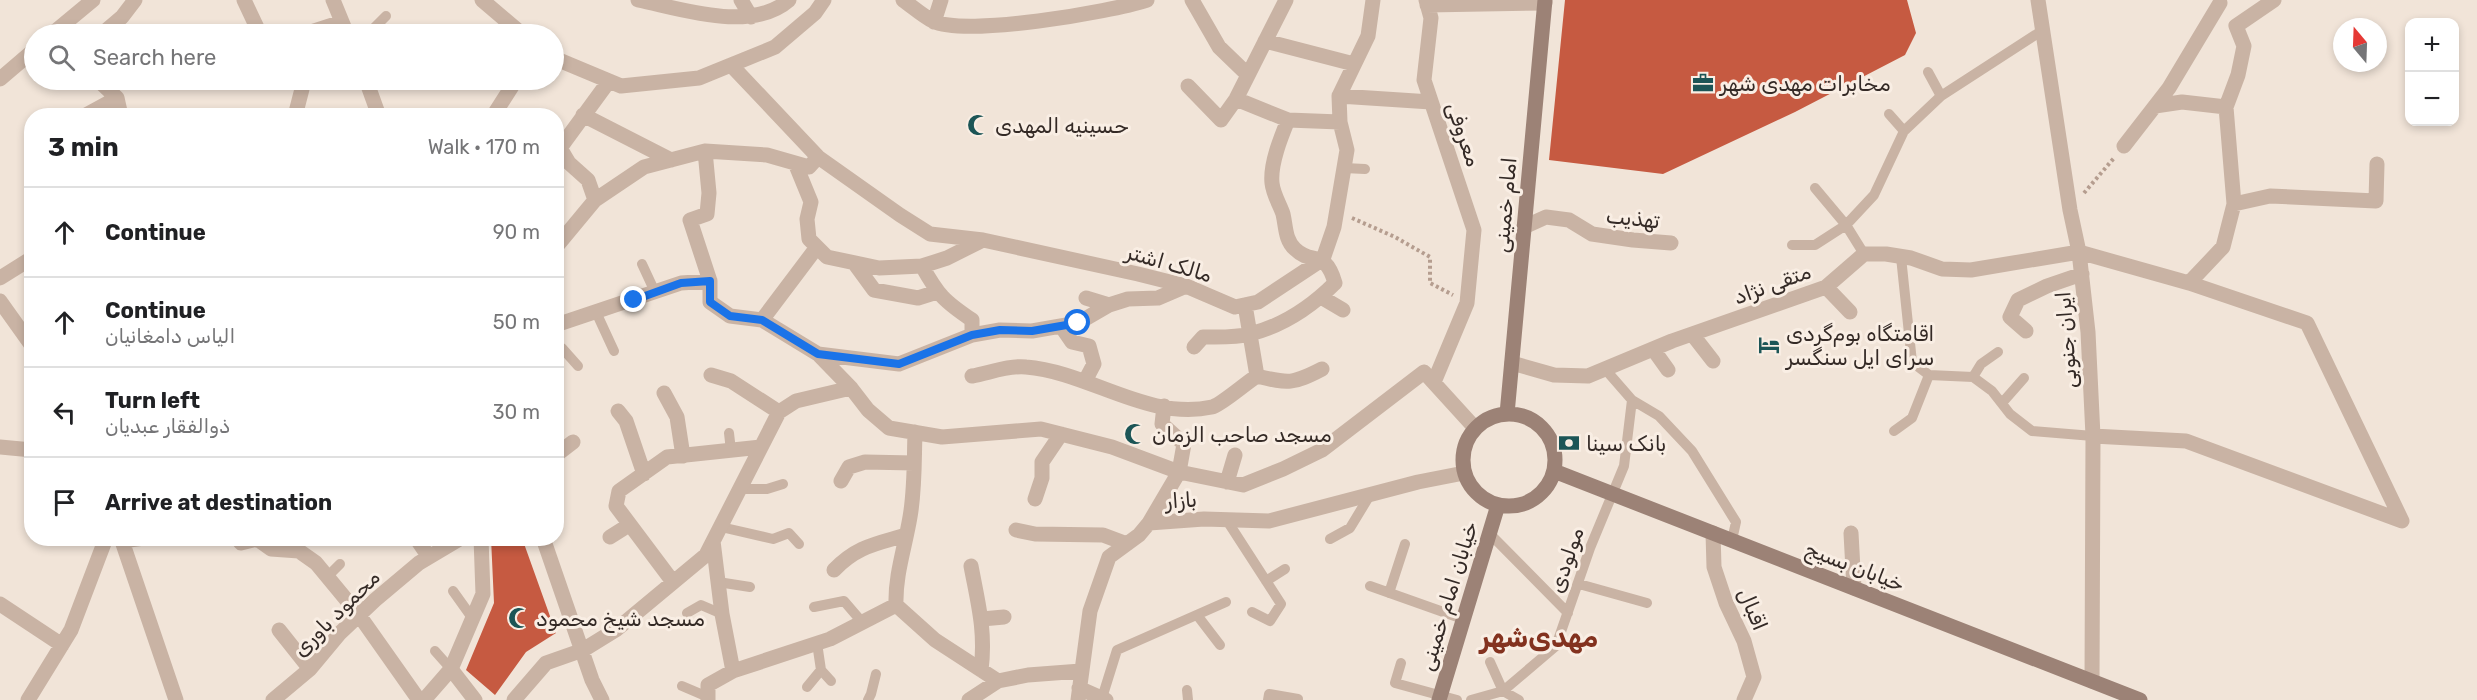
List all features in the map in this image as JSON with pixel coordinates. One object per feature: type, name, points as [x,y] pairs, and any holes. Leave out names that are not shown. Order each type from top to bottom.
[{"type":"street","points":[[64,24],[93,0]]},
{"type":"street","points":[[114,24],[135,0]]},
{"type":"street","points":[[244,0],[255,24]]},
{"type":"street","points":[[333,0],[343,24]]},
{"type":"street","points":[[482,0],[510,24]]},
{"type":"street","points":[[638,0],[686,5],[712,15],[751,17],[779,8],[789,0]]},
{"type":"street","points":[[741,0],[751,17]]},
{"type":"street","points":[[564,62],[621,86],[699,78],[775,47],[815,13],[824,0]]},
{"type":"street","points":[[903,0],[934,22],[968,26],[1053,20],[1114,9],[1147,0]]},
{"type":"street","points":[[934,22],[941,0]]},
{"type":"street","points":[[1192,0],[1219,47],[1248,75]]},
{"type":"street","points":[[1188,86],[1221,120],[1236,99],[1286,0]]},
{"type":"street","points":[[1257,376],[1245,305],[1258,302],[1323,259],[1334,227],[1347,150],[1340,122],[1339,96],[1368,36],[1373,0]]},
{"type":"street","name":"ایران جنوبی","points":[[2038,0],[2070,210],[2079,252],[2088,332],[2093,436],[2092,681]]},
{"type":"street","points":[[2189,283],[2223,247],[2234,204],[2226,107],[2238,75],[2244,46],[2236,26],[2274,0]]},
{"type":"street","points":[[1427,3],[1545,2]]},
{"type":"street","name":"امام خمینی","points":[[1507,414],[1545,2]]},
{"type":"street","name":"معروفی","points":[[1427,3],[1431,18],[1424,80],[1474,230],[1467,303],[1429,377]]},
{"type":"street","points":[[2124,146],[2169,88],[2220,3]]},
{"type":"street","points":[[1265,41],[1354,64]]},
{"type":"street","points":[[0,79],[24,59]]},
{"type":"street","name":"مالک اشتر","points":[[731,65],[818,156],[930,234],[983,240],[1186,286],[1235,307],[1245,305]]},
{"type":"street","points":[[564,142],[609,81]]},
{"type":"street","points":[[109,90],[117,98],[119,108]]},
{"type":"street","points":[[297,108],[302,90]]},
{"type":"street","points":[[370,90],[376,108]]},
{"type":"street","points":[[498,108],[510,90]]},
{"type":"street","points":[[1339,96],[1431,102]]},
{"type":"street","points":[[99,108],[117,98]]},
{"type":"street","points":[[1236,99],[1288,120],[1340,122]]},
{"type":"street","points":[[2155,106],[2182,102],[2226,107]]},
{"type":"street","points":[[583,115],[671,160]]},
{"type":"street","points":[[1194,347],[1203,337],[1250,334],[1300,311],[1321,297],[1335,283],[1323,259],[1298,252],[1288,242],[1283,215],[1272,183],[1278,144],[1288,120]]},
{"type":"street","points":[[564,237],[595,200],[644,167],[705,151],[767,155],[809,166],[818,156]]},
{"type":"street","points":[[705,151],[709,194],[707,214],[690,220],[710,281],[710,302],[730,316],[762,320],[818,354],[851,388],[867,410],[889,428],[942,437],[1041,429],[1112,447],[1179,472],[1243,485],[1322,450],[1429,377],[1475,428]]},
{"type":"street","points":[[564,155],[569,163],[588,180],[595,200]]},
{"type":"street","points":[[795,163],[811,202],[807,219],[809,239],[827,257],[879,268],[922,266],[947,258],[983,240]]},
{"type":"street","points":[[2234,204],[2270,196],[2376,201],[2377,164]]},
{"type":"street","name":"تهذیب","points":[[1524,227],[1546,217],[1569,220],[1592,234],[1671,243]]},
{"type":"street","points":[[762,320],[817,247]]},
{"type":"street","points":[[1864,254],[1901,256],[1942,269],[1971,270],[2079,252],[2189,283],[2307,323],[2402,520],[2186,441],[2093,436]]},
{"type":"street","name":"متقی نژاد","points":[[1512,363],[1554,375],[1588,376],[1692,334],[1826,286],[1864,254]]},
{"type":"street","points":[[0,278],[24,263]]},
{"type":"street","points":[[855,264],[874,290],[918,298],[937,292]]},
{"type":"street","points":[[922,266],[937,292],[972,320],[972,335]]},
{"type":"street","points":[[2026,330],[2010,317],[2018,300],[2047,286],[2082,274]]},
{"type":"street","points":[[564,322],[681,283],[710,281]]},
{"type":"street","points":[[818,354],[899,364],[972,335],[1000,330],[1032,331],[1078,323],[1109,305],[1128,299],[1158,298],[1186,286]]},
{"type":"street","points":[[1826,286],[1850,312]]},
{"type":"street","points":[[1321,297],[1343,310]]},
{"type":"street","points":[[1086,298],[1109,305]]},
{"type":"street","points":[[0,301],[24,335]]},
{"type":"street","points":[[1061,326],[1072,342],[1089,346],[1094,364],[1085,381]]},
{"type":"street","points":[[1692,334],[1713,361]]},
{"type":"street","points":[[1653,349],[1668,370]]},
{"type":"street","points":[[972,376],[1025,366],[1085,381],[1143,402],[1183,408],[1215,407],[1257,376]]},
{"type":"street","points":[[1257,376],[1285,383],[1306,377],[1322,369]]},
{"type":"street","points":[[711,375],[731,381],[779,412]]},
{"type":"street","points":[[514,700],[546,663],[583,650],[617,629],[706,555],[779,412],[796,401],[851,388]]},
{"type":"street","points":[[664,393],[677,417],[683,456]]},
{"type":"street","points":[[1149,523],[1179,472],[1184,444],[1162,424],[1164,405]]},
{"type":"street","points":[[618,411],[626,421],[644,474]]},
{"type":"street","points":[[1507,414],[1531,419],[1544,431],[1553,447],[1554,471],[1549,482],[1533,499],[1510,506],[1498,505],[1477,494],[1464,473],[1463,449],[1475,428],[1495,415],[1507,414]]},
{"type":"street","points":[[915,432],[913,490],[896,583],[896,605],[935,640],[981,670],[991,690]]},
{"type":"street","points":[[1035,499],[1042,478],[1042,462],[1061,434]]},
{"type":"street","points":[[564,448],[573,442]]},
{"type":"street","points":[[0,447],[24,449]]},
{"type":"street","points":[[673,582],[616,506],[619,491],[667,457],[761,447]]},
{"type":"street","points":[[1227,482],[1235,455]]},
{"type":"street","points":[[841,482],[849,467],[865,462],[914,463]]},
{"type":"street","name":"خیابان بسیج","points":[[1554,471],[2135,699]]},
{"type":"street","name":"بازار","points":[[1078,694],[1090,611],[1109,557],[1139,535],[1149,523],[1204,519],[1269,521],[1464,473]]},
{"type":"street","name":"خیابان امام خمینی","points":[[1440,698],[1498,505]]},
{"type":"street","points":[[610,537],[629,525]]},
{"type":"street","points":[[1016,530],[1035,534],[1103,535],[1127,544]]},
{"type":"street","name":"اقبال","points":[[1713,533],[1714,567],[1726,603],[1744,640],[1754,677],[1744,700]]},
{"type":"street","points":[[1851,533],[1854,588]]},
{"type":"street","points":[[834,570],[848,555],[867,546],[906,535]]},
{"type":"street","points":[[713,541],[733,671]]},
{"type":"street","points":[[28,700],[71,630],[103,546]]},
{"type":"street","points":[[123,546],[176,700]]},
{"type":"street","points":[[267,546],[271,549],[292,546]]},
{"type":"street","points":[[300,546],[359,615],[419,700]]},
{"type":"street","points":[[421,546],[429,557]]},
{"type":"street","name":"محمود باوری","points":[[273,700],[310,669],[340,633],[359,615],[429,557],[448,546]]},
{"type":"street","points":[[424,700],[451,669],[483,594],[480,546]]},
{"type":"street","points":[[546,546],[592,680],[602,700]]},
{"type":"street","points":[[971,566],[982,619],[984,644],[981,670]]},
{"type":"street","points":[[0,604],[62,645]]},
{"type":"street","points":[[708,699],[708,685],[733,671],[818,643],[896,605]]},
{"type":"street","points":[[982,619],[1004,617]]},
{"type":"street","points":[[279,630],[310,669]]},
{"type":"street","points":[[451,669],[475,700]]},
{"type":"street","points":[[969,700],[1028,675],[1082,671]]},
{"type":"street","points":[[1078,694],[1104,699]]},
{"type":"lane","points":[[378,24],[386,16]]},
{"type":"lane","points":[[1792,245],[1815,245],[1846,225],[1874,195],[1904,131],[1941,96],[2043,30]]},
{"type":"lane","points":[[1928,72],[1941,96]]},
{"type":"lane","points":[[1889,114],[1904,131]]},
{"type":"lane","points":[[1344,168],[1365,169]]},
{"type":"lane","points":[[1815,188],[1846,225],[1864,254]]},
{"type":"lane","points":[[1901,256],[1912,362],[1929,375],[1973,377],[1992,392],[2010,414],[2032,431],[2093,436]]},
{"type":"lane","points":[[642,264],[655,292]]},
{"type":"lane","points":[[597,312],[614,351]]},
{"type":"lane","points":[[564,350],[578,366]]},
{"type":"lane","points":[[1973,377],[1982,364],[1998,352]]},
{"type":"lane","points":[[1605,369],[1632,400],[1659,416],[1692,451],[1736,522],[1732,540]]},
{"type":"lane","points":[[1894,431],[1912,418],[1929,375]]},
{"type":"lane","points":[[2002,403],[2024,378]]},
{"type":"lane","name":"مولودی","points":[[1471,700],[1503,691],[1556,646],[1590,548],[1624,466],[1632,400]]},
{"type":"lane","points":[[729,433],[731,451]]},
{"type":"lane","points":[[740,489],[766,489],[783,484]]},
{"type":"lane","points":[[1330,539],[1350,528],[1370,495]]},
{"type":"lane","points":[[1226,519],[1281,604],[1270,621],[1252,612]]},
{"type":"lane","points":[[720,527],[773,539],[789,533],[799,544]]},
{"type":"lane","points":[[1489,533],[1568,613]]},
{"type":"lane","points":[[1389,593],[1405,544]]},
{"type":"lane","points":[[328,576],[340,564]]},
{"type":"lane","points":[[1266,581],[1285,569]]},
{"type":"lane","points":[[718,582],[750,587]]},
{"type":"lane","points":[[1579,584],[1647,603]]},
{"type":"lane","points":[[1370,586],[1463,619]]},
{"type":"lane","points":[[453,591],[473,619]]},
{"type":"lane","points":[[814,607],[844,601],[862,622]]},
{"type":"lane","points":[[1104,699],[1117,650],[1226,603]]},
{"type":"lane","points":[[687,613],[701,605],[723,614]]},
{"type":"lane","points":[[1197,615],[1220,645]]},
{"type":"lane","points":[[818,643],[821,670],[831,681]]},
{"type":"lane","points":[[435,651],[451,669]]},
{"type":"lane","points":[[1490,662],[1503,691],[1519,700]]},
{"type":"lane","points":[[1401,663],[1395,683],[1440,698],[1457,700]]},
{"type":"lane","points":[[807,687],[821,670]]},
{"type":"lane","points":[[868,700],[876,674]]},
{"type":"lane","points":[[682,686],[708,699]]},
{"type":"lane","points":[[1268,700],[1269,694],[1298,699]]},
{"type":"path","points":[[2070,210],[2124,146]]},
{"type":"path","points":[[1337,212],[1395,237],[1430,257],[1430,283],[1467,303]]},
{"type":"building","name":"مخابرات مهدی شهر","points":[[1565,0],[1907,0],[1916,33],[1905,55],[1795,112],[1663,174],[1549,160]]},
{"type":"building","name":"مسجد شیخ محمود","points":[[491,546],[525,546],[556,633],[526,652],[495,695],[466,670],[494,603]]},
{"type":"place","name":"مخابرات مهدی شهر","points":[[1703,83]]},
{"type":"place","name":"حسینیه المهدی","points":[[978,125]]},
{"type":"place","name":"اقامتگاه بوم‌گردی سرای ایل سنگسر","points":[[1769,345]]},
{"type":"place","name":"مسجد صاحب الزمان","points":[[1135,434]]},
{"type":"place","name":"بانک سینا","points":[[1569,443]]},
{"type":"place","name":"مسجد شیخ محمود","points":[[519,618]]},
{"type":"district","name":"مهدی‌شهر","points":[[1539,638]]},
{"type":"route","points":[[634,300],[681,283],[710,281],[710,302],[730,316],[762,320],[818,354],[899,364],[972,335],[1000,330],[1032,331],[1078,323]]}]
